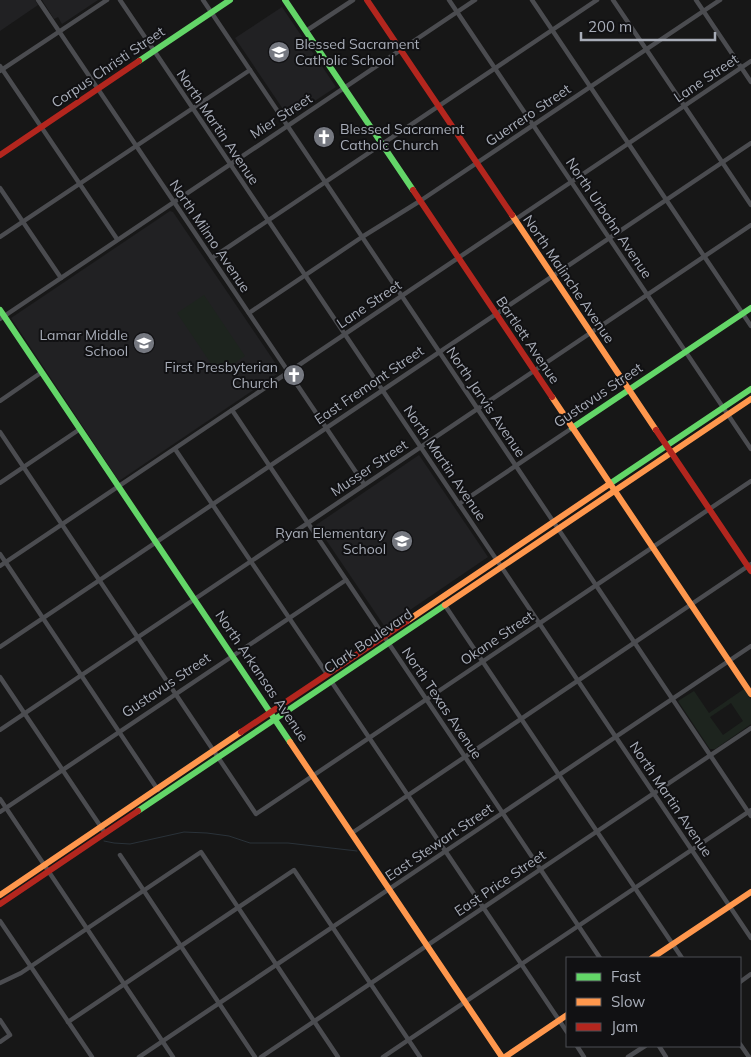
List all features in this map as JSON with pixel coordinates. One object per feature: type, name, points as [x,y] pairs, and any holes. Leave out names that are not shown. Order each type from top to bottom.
[{"type":"main road","name":"Corpus Christi Street","points":[[0,155],[230,0]]},
{"type":"main road","name":"Bartlett Avenue","points":[[285,0],[751,694]]},
{"type":"main road","name":"North Malinche Avenue","points":[[367,0],[750,567]]},
{"type":"main road","name":"Gustavus Street","points":[[572,428],[751,308]]},
{"type":"main road","name":"North Arkansas Avenue","points":[[1,315],[42,372],[465,1002],[504,1057]]},
{"type":"main road","name":"Clark Boulevard","points":[[0,895],[751,390]]},
{"type":"main road","name":"Clark Boulevard","points":[[0,904],[751,399]]},
{"type":"main road","points":[[654,957],[751,892]]},
{"type":"main road","points":[[504,1057],[566,1017]]},
{"type":"street","name":"North Milmo Avenue","points":[[38,0],[364,484]]},
{"type":"street","points":[[107,0],[1,69],[117,240]]},
{"type":"street","name":"North Martin Avenue","points":[[120,0],[751,938]]},
{"type":"street","name":"North Jarvis Avenue","points":[[203,0],[672,699],[750,812]]},
{"type":"street","points":[[306,32],[353,0]]},
{"type":"street","name":"North Urbahn Avenue","points":[[449,0],[751,449]]},
{"type":"street","name":"Mier Street","points":[[1,315],[61,278],[476,0]]},
{"type":"street","points":[[532,0],[751,326]]},
{"type":"street","points":[[212,258],[597,0]]},
{"type":"street","points":[[613,0],[751,205]]},
{"type":"street","points":[[696,0],[751,82]]},
{"type":"street","name":"Guerrero Street","points":[[249,313],[720,0]]},
{"type":"street","name":"Lane Street","points":[[0,566],[751,61]]},
{"type":"street","points":[[0,237],[250,70]]},
{"type":"street","name":"East Fremont Street","points":[[0,647],[751,143]]},
{"type":"street","points":[[0,188],[61,278]]},
{"type":"street","name":"Musser Street","points":[[0,730],[751,225]]},
{"type":"street","points":[[0,401],[42,372]]},
{"type":"street","name":"North Texas Avenue","points":[[232,410],[599,957]]},
{"type":"street","name":"Gustavus Street","points":[[459,504],[572,428]]},
{"type":"street","points":[[0,484],[80,429]]},
{"type":"street","points":[[0,432],[218,757]]},
{"type":"street","points":[[176,448],[327,674]]},
{"type":"street","name":"Okane Street","points":[[218,757],[256,814],[751,481]]},
{"type":"street","points":[[0,554],[162,795]]},
{"type":"street","points":[[352,833],[634,642],[750,567]]},
{"type":"street","name":"Gustavus Street","points":[[0,812],[346,580]]},
{"type":"street","points":[[440,598],[681,957]]},
{"type":"street","name":"East Stewart Street","points":[[140,1057],[751,646]]},
{"type":"street","points":[[0,677],[105,834]]},
{"type":"street","points":[[331,681],[566,1030]]},
{"type":"street","name":"East Price Street","points":[[261,1057],[751,728]]},
{"type":"street","points":[[0,799],[173,1057]]},
{"type":"street","points":[[383,1057],[750,812]]},
{"type":"street","points":[[0,983],[30,966],[201,852],[338,1057]]},
{"type":"street","points":[[120,855],[256,1057]]},
{"type":"street","points":[[68,1022],[294,870],[420,1057]]},
{"type":"street","points":[[0,921],[92,1057]]},
{"type":"street","points":[[0,1020],[10,1035],[0,1042]]},
{"type":"street","points":[[741,1045],[750,1057]]},
{"type":"street","points":[[628,1057],[643,1047]]},
{"type":"shaded area","points":[[0,0],[35,0],[38,5],[0,31]]},
{"type":"shaded area","points":[[42,0],[98,0],[62,24],[58,17],[54,19]]},
{"type":"shaded area","name":"Blessed Sacrament Catholic School","points":[[282,7],[336,87],[289,118],[235,38]]},
{"type":"shaded area","name":"Lamar Middle School","points":[[170,211],[173,212],[278,367],[277,374],[119,481],[11,318]]},
{"type":"shaded area","points":[[204,295],[245,356],[218,374],[177,313]]},
{"type":"shaded area","name":"Ryan Elementary School","points":[[419,455],[488,557],[385,627],[316,525]]},
{"type":"shaded area","points":[[744,689],[751,699],[751,724],[715,749],[710,749],[678,701],[694,691],[709,713]],"holes":[[[731,703],[743,721],[723,735],[710,717]]]},
{"type":"waterway","points":[[104,841],[130,844],[184,832],[229,836],[250,843],[288,843],[357,851]]},
{"type":"traffic: fast","points":[[139,61],[230,0]]},
{"type":"traffic: fast","points":[[285,0],[413,190]]},
{"type":"traffic: fast","points":[[572,428],[751,308]]},
{"type":"traffic: fast","points":[[0,310],[290,742]]},
{"type":"traffic: fast","points":[[608,485],[751,389]]},
{"type":"traffic: fast","points":[[138,811],[445,605]]},
{"type":"traffic: slow","points":[[512,215],[656,430]]},
{"type":"traffic: slow","points":[[552,397],[751,694]]},
{"type":"traffic: slow","points":[[445,605],[751,399]]},
{"type":"traffic: slow","points":[[407,621],[608,485]]},
{"type":"traffic: slow","points":[[0,895],[241,732]]},
{"type":"traffic: slow","points":[[290,742],[502,1057]]},
{"type":"traffic: slow","points":[[654,957],[751,892]]},
{"type":"traffic: slow","points":[[505,1057],[566,1016]]},
{"type":"traffic: jam","points":[[367,0],[512,215]]},
{"type":"traffic: jam","points":[[0,155],[139,61]]},
{"type":"traffic: jam","points":[[413,190],[552,397]]},
{"type":"traffic: jam","points":[[656,430],[751,571]]},
{"type":"traffic: jam","points":[[241,732],[407,621]]},
{"type":"traffic: jam","points":[[0,904],[138,811]]},
{"type":"place","name":"Blessed Sacrament Catholic School","points":[[279,52]]},
{"type":"place","name":"Blessed Sacrament Catholc Church","points":[[324,137]]},
{"type":"place","name":"Lamar Middle School","points":[[144,343]]},
{"type":"place","name":"First Presbyterian Church","points":[[294,375]]},
{"type":"place","name":"Ryan Elementary School","points":[[402,541]]}]
